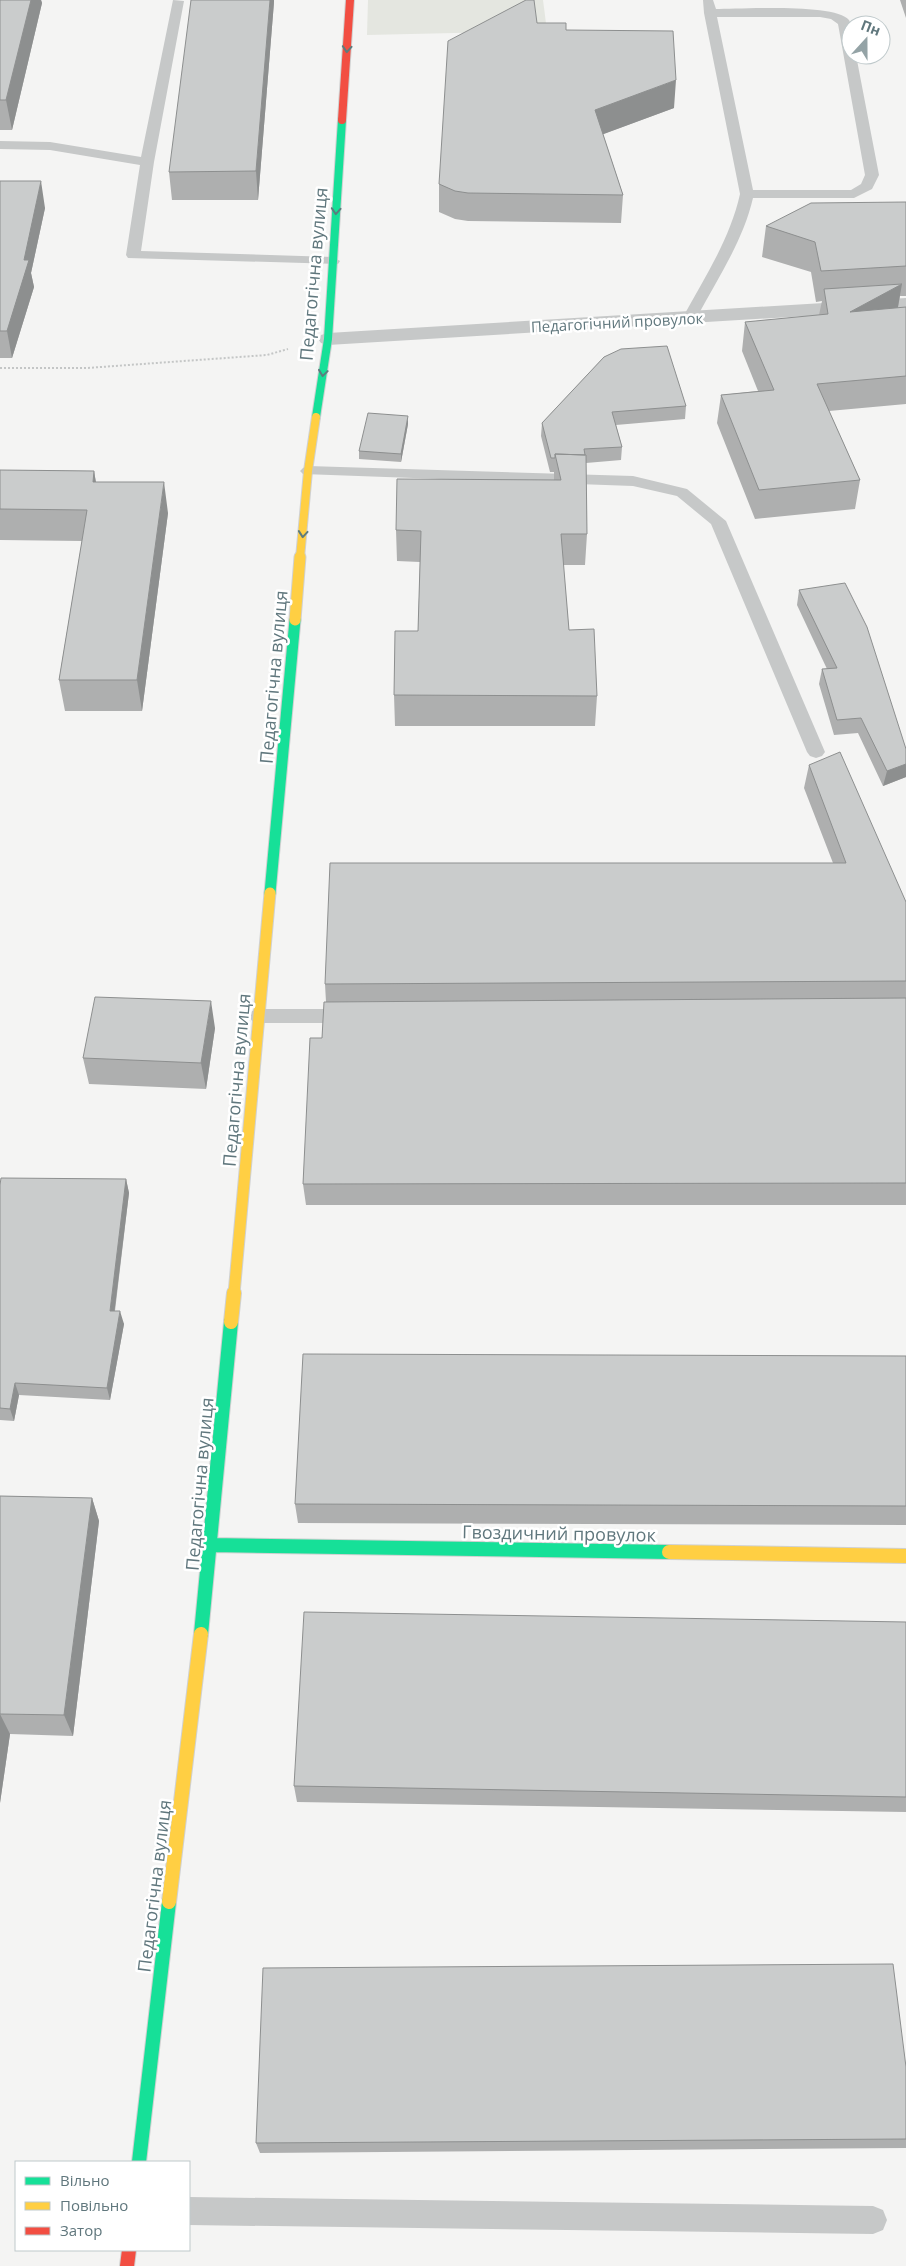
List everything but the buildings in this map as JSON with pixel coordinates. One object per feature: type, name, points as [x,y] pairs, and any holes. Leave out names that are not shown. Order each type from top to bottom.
[{"type":"street","name":"Педагогічна вулиця","points":[[139,2161],[211,1545],[308,471],[328,339],[350,0]]},
{"type":"street","name":"Педагогічний провулок","points":[[328,339],[906,304]]},
{"type":"street","name":"Гвоздичний провулок","points":[[211,1545],[906,1556]]},
{"type":"street","points":[[127,2266],[129,2251]]},
{"type":"lane","points":[[178,1],[147,162],[133,256],[333,261]]},
{"type":"lane","points":[[690,317],[744,214],[746,194],[709,7],[820,13],[835,16],[844,22],[872,175],[867,186],[854,194],[746,194]]},
{"type":"lane","points":[[0,145],[50,146],[147,162]]},
{"type":"lane","points":[[308,471],[633,481],[682,492],[718,520],[816,752]]},
{"type":"lane","points":[[259,1016],[369,1016]]},
{"type":"lane","points":[[190,2211],[873,2220]]},
{"type":"path","points":[[0,368],[87,368],[267,355],[328,339]]},
{"type":"shaded area","points":[[368,0],[543,0],[547,31],[367,35]]},
{"type":"traffic: fast","points":[[316,417],[328,339],[342,120]]},
{"type":"traffic: fast","points":[[270,893],[295,620]]},
{"type":"traffic: fast","points":[[201,1634],[231,1322]]},
{"type":"traffic: fast","points":[[211,1545],[669,1552]]},
{"type":"traffic: fast","points":[[139,2161],[169,1902]]},
{"type":"traffic: slow","points":[[295,620],[308,471],[316,417]]},
{"type":"traffic: slow","points":[[231,1322],[270,893]]},
{"type":"traffic: slow","points":[[669,1552],[906,1556]]},
{"type":"traffic: slow","points":[[169,1902],[201,1634]]},
{"type":"traffic: jam","points":[[342,120],[350,0]]},
{"type":"traffic: jam","points":[[127,2266],[129,2251]]}]
